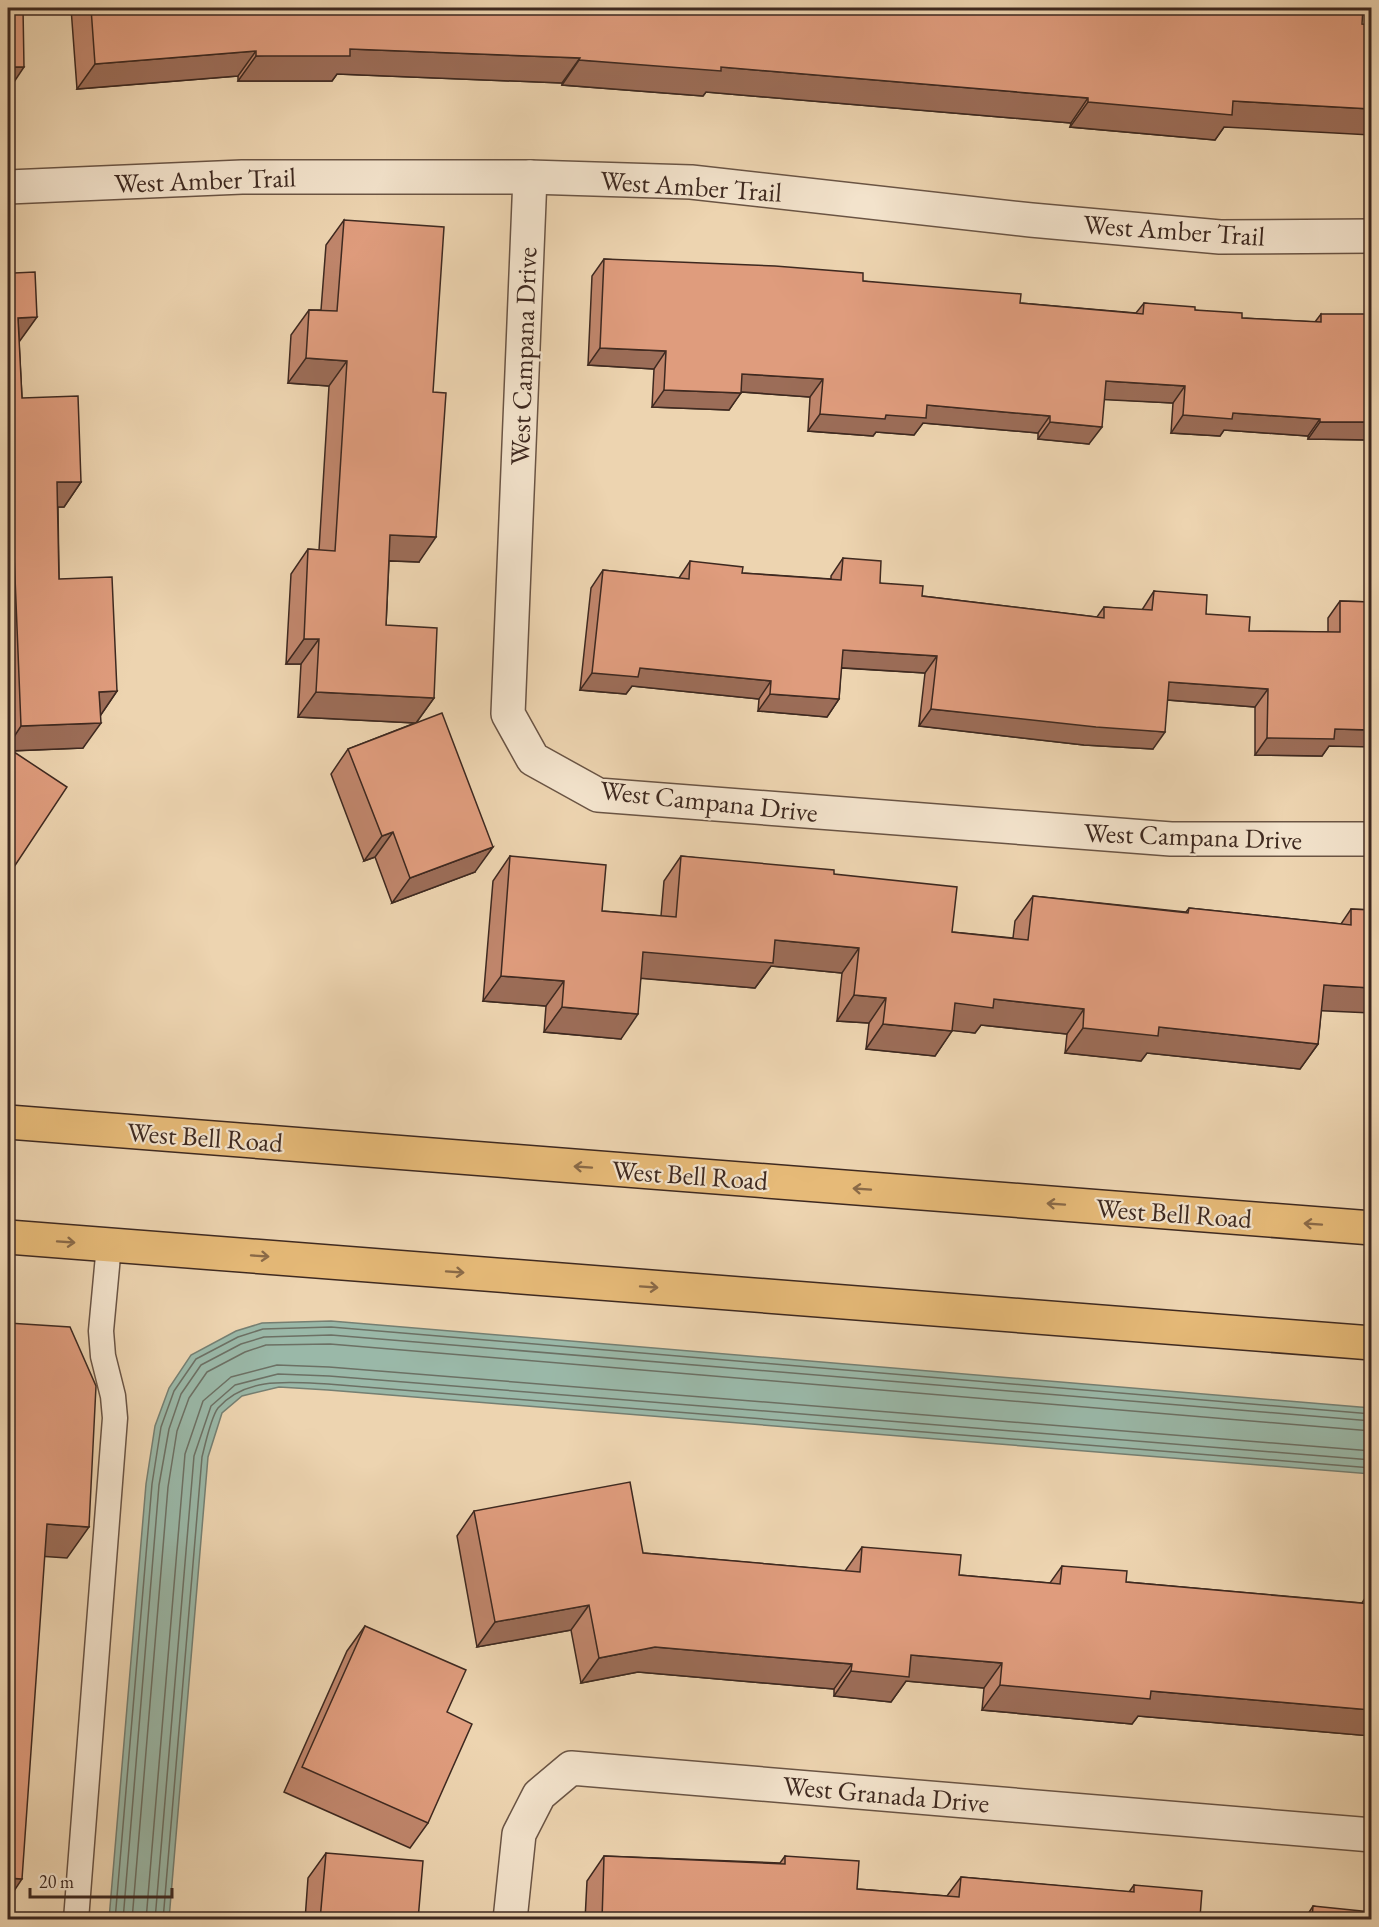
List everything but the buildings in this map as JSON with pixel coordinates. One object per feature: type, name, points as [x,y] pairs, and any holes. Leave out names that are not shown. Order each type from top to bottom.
[{"type":"main road","name":"West Bell Road","points":[[8,1122],[1371,1228]]},
{"type":"main road","points":[[8,1237],[1371,1343]]},
{"type":"street","name":"West Amber Trail","points":[[8,187],[242,177],[530,177],[691,182],[1031,220],[1220,237],[1371,236]]},
{"type":"street","name":"West Campana Drive","points":[[530,177],[508,714],[533,759],[598,795],[1171,839],[1371,839]]},
{"type":"street","name":"West Granada Drive","points":[[510,1920],[519,1834],[539,1795],[571,1768],[1371,1834]]},
{"type":"lane","points":[[76,1920],[114,1418],[113,1396],[103,1356],[101,1331],[109,1245]]},
{"type":"water","points":[[331,1321],[1371,1408],[1371,1474],[328,1390],[279,1387],[242,1396],[222,1413],[208,1457],[169,1919],[109,1919],[146,1484],[155,1426],[169,1388],[191,1355],[236,1331],[262,1323]]}]
